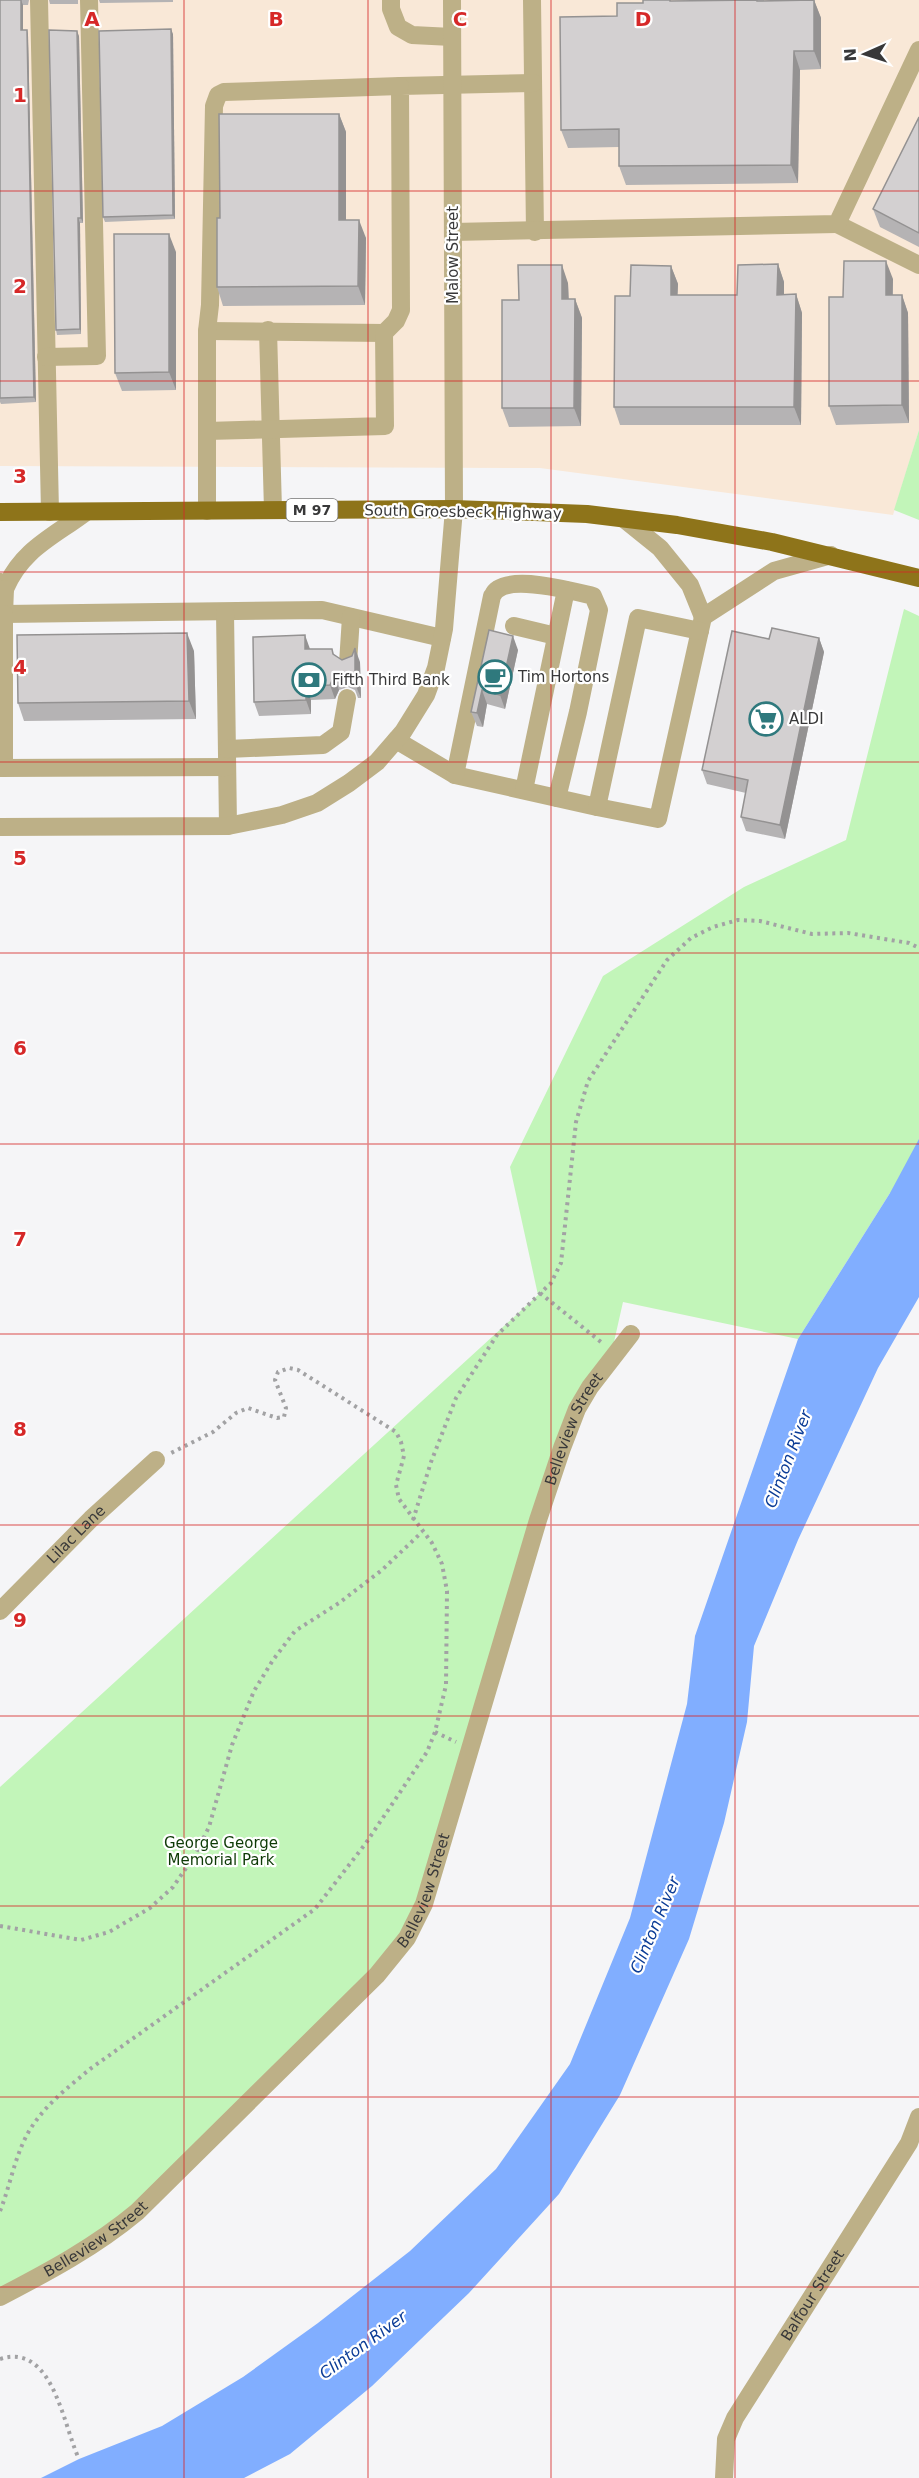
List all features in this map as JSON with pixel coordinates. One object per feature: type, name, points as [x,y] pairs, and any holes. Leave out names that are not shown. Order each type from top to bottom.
[{"type":"main road","name":"South Groesbeck Highway","points":[[0,512],[454,509],[587,514],[730,535],[831,555],[919,578]]},
{"type":"street","points":[[39,0],[50,512]]},
{"type":"street","points":[[46,357],[97,356],[89,0]]},
{"type":"street","points":[[391,0],[391,9],[398,27],[412,35],[452,37]]},
{"type":"street","name":"Malow Street","points":[[0,827],[228,826],[282,815],[317,803],[377,762],[396,740],[426,695],[436,668],[442,638],[450,574],[454,509],[452,0]]},
{"type":"street","points":[[532,0],[535,232]]},
{"type":"street","points":[[837,224],[919,50]]},
{"type":"street","points":[[207,511],[207,331],[210,306],[214,106],[218,95],[224,92],[452,83],[533,83]]},
{"type":"street","points":[[207,431],[385,426],[384,333],[396,321],[401,310],[400,86]]},
{"type":"street","points":[[453,232],[837,224],[919,265]]},
{"type":"street","points":[[268,330],[273,510]]},
{"type":"street","points":[[207,331],[384,333]]},
{"type":"street","points":[[86,512],[29,552],[3,585],[2,768],[227,758],[323,745],[341,732],[347,698]]},
{"type":"street","points":[[396,740],[454,775],[658,819],[702,624],[690,585],[660,548],[624,519]]},
{"type":"street","points":[[597,807],[638,618],[702,624],[774,571],[831,555]]},
{"type":"street","points":[[454,775],[492,596],[498,588],[524,584],[593,596],[599,610],[557,798]]},
{"type":"street","points":[[524,790],[566,590]]},
{"type":"street","points":[[2,614],[322,610],[442,638]]},
{"type":"street","points":[[225,612],[228,826]]},
{"type":"street","points":[[348,663],[351,617]]},
{"type":"street","points":[[514,626],[556,636]]},
{"type":"street","name":"Belleview Street","points":[[0,2297],[45,2274],[107,2237],[137,2212],[377,1975],[407,1938],[424,1904],[538,1520],[562,1448],[577,1409],[631,1334]]},
{"type":"street","name":"Lilac Lane","points":[[0,1611],[91,1519],[156,1460]]},
{"type":"street","name":"Balfour Street","points":[[724,2478],[726,2439],[735,2418],[914,2143],[919,2117]]},
{"type":"path","points":[[413,1520],[431,1462],[456,1398],[497,1335],[551,1283],[561,1263],[576,1122],[588,1081],[667,960],[691,938],[713,927],[738,920],[760,921],[812,934],[848,933],[909,943],[919,948]]},
{"type":"path","points":[[540,1293],[616,1353]]},
{"type":"path","points":[[0,2211],[16,2162],[31,2128],[58,2095],[90,2068],[315,1909],[366,1843],[428,1752],[446,1685],[447,1591],[442,1564],[432,1543],[399,1499],[396,1485],[404,1456],[396,1432],[298,1370],[289,1368],[278,1372],[275,1380],[286,1408],[284,1417],[277,1418],[248,1408],[236,1413],[213,1432],[156,1460]]},
{"type":"path","points":[[0,1926],[81,1940],[109,1932],[150,1908],[173,1887],[195,1855],[209,1827],[232,1745],[254,1691],[273,1660],[295,1631],[339,1603],[382,1570],[423,1532]]},
{"type":"path","points":[[0,2359],[13,2355],[34,2361],[46,2375],[79,2459]]},
{"type":"shaded area","points":[[0,0],[919,0],[919,430],[893,515],[540,468],[0,466]]},
{"type":"green space","points":[[919,430],[919,520],[894,510]]},
{"type":"green space","name":"George George Memorial Park","points":[[904,609],[919,616],[919,1198],[890,1193],[798,1339],[623,1302],[609,1364],[577,1409],[407,1938],[137,2212],[0,2297],[0,1787],[538,1295],[510,1167],[603,976],[744,887],[846,840]]},
{"type":"water","name":"Clinton River","points":[[919,1139],[919,1297],[878,1368],[798,1540],[754,1646],[747,1722],[724,1823],[689,1939],[620,2095],[559,2194],[469,2293],[372,2386],[290,2454],[244,2478],[41,2478],[79,2459],[162,2426],[243,2377],[318,2323],[410,2251],[496,2169],[570,2064],[630,1918],[687,1704],[695,1636],[798,1339],[890,1193]]},
{"type":"building","points":[[0,0],[21,0],[21,30],[27,30],[34,397],[0,398]]},
{"type":"building","points":[[643,0],[814,0],[814,51],[794,51],[791,165],[619,166],[619,129],[561,130],[560,17],[617,16],[617,3],[643,3]]},
{"type":"building","points":[[171,29],[173,215],[103,217],[99,31]]},
{"type":"building","points":[[49,30],[77,31],[81,218],[78,218],[80,329],[56,330]]},
{"type":"building","points":[[219,114],[339,114],[339,220],[359,220],[358,286],[217,287],[217,218],[220,218]]},
{"type":"building","points":[[919,117],[919,233],[873,209]]},
{"type":"building","points":[[114,234],[169,234],[169,372],[115,373]]},
{"type":"building","points":[[844,261],[886,261],[886,295],[902,295],[902,405],[829,406],[829,297],[843,297]]},
{"type":"building","points":[[778,264],[777,295],[796,294],[794,407],[614,407],[615,296],[630,296],[631,265],[671,266],[671,295],[737,295],[738,265]]},
{"type":"building","points":[[518,265],[562,265],[562,299],[575,299],[574,408],[502,408],[502,300],[519,300]]},
{"type":"building","name":"ALDI","points":[[772,628],[819,638],[780,825],[741,817],[748,780],[702,770],[732,631],[769,639]]},
{"type":"building","points":[[489,630],[513,636],[500,695],[482,690],[477,713],[471,712]]},
{"type":"building","points":[[187,633],[189,701],[18,703],[17,635]]},
{"type":"building","name":"Fifth Third Bank","points":[[305,635],[305,649],[332,649],[333,654],[342,660],[352,656],[355,648],[355,684],[350,676],[343,673],[334,676],[330,685],[306,686],[306,700],[254,702],[253,637]]},
{"type":"place","name":"Tim Hortons","points":[[495,677]]},
{"type":"place","name":"Fifth Third Bank","points":[[309,680]]},
{"type":"place","name":"ALDI","points":[[766,719]]}]
